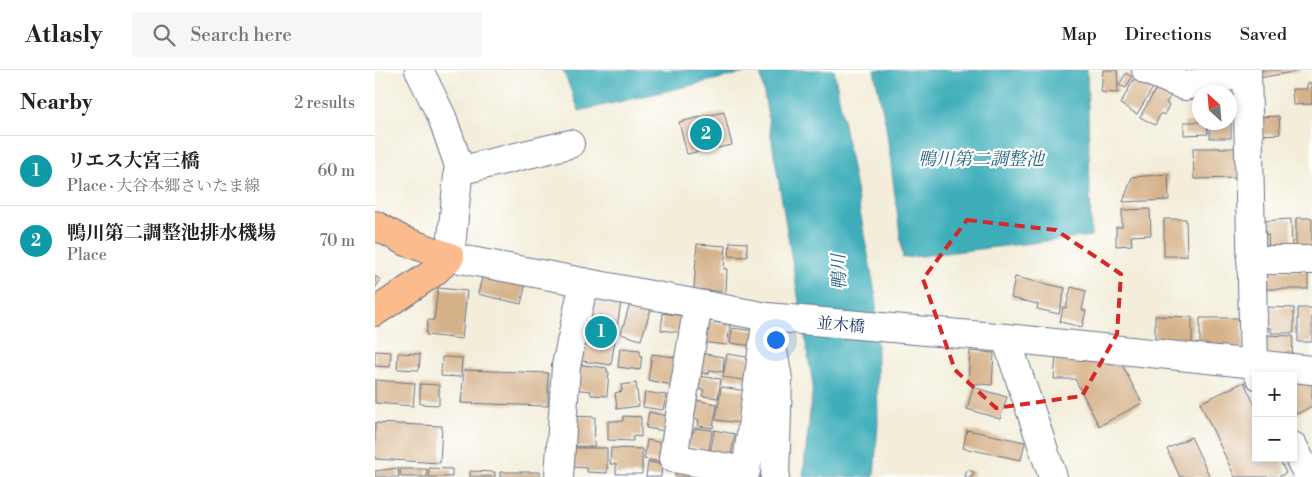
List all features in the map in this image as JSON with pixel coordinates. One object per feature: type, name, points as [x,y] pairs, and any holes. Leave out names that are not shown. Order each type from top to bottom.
[{"type":"main road","points":[[375,225],[404,241],[450,257],[433,273],[375,312]]},
{"type":"street","points":[[419,70],[442,117],[459,166],[450,257]]},
{"type":"street","points":[[1146,70],[1185,86],[1247,72],[1251,260],[1256,371]]},
{"type":"street","points":[[458,171],[570,144]]},
{"type":"street","name":"並木橋","points":[[450,257],[772,317],[1007,338],[1256,371],[1312,370]]},
{"type":"street","points":[[1251,260],[1312,260]]},
{"type":"street","points":[[559,477],[566,366],[584,282]]},
{"type":"street","points":[[698,304],[673,458],[746,471],[772,317]]},
{"type":"street","points":[[772,317],[778,379],[775,477]]},
{"type":"street","points":[[1007,338],[1053,477]]},
{"type":"street","points":[[1297,454],[1309,477]]},
{"type":"highlighted area","points":[[967,220],[1056,230],[1121,274],[1117,334],[1082,396],[996,408],[955,370],[923,279]]},
{"type":"water","points":[[563,70],[743,70],[744,73],[579,111]]},
{"type":"water","name":"鴨川","points":[[760,70],[834,70],[876,298],[878,424],[874,477],[803,477],[813,385]]},
{"type":"water","name":"鴨川第二調整池","points":[[874,70],[1087,70],[1091,236],[903,258],[886,126]]},
{"type":"building","points":[[1103,70],[1117,70],[1118,93],[1101,92]]},
{"type":"building","points":[[1257,70],[1299,70],[1299,71],[1259,78]]},
{"type":"building","points":[[1126,73],[1132,77],[1126,88],[1119,85]]},
{"type":"building","points":[[1136,76],[1154,86],[1137,114],[1120,104]]},
{"type":"building","points":[[1307,83],[1312,83],[1312,104],[1293,105],[1292,89],[1307,89]]},
{"type":"building","points":[[1157,87],[1171,95],[1166,103],[1169,105],[1164,115],[1161,113],[1155,125],[1140,117]]},
{"type":"building","points":[[724,112],[732,145],[687,154],[679,122]]},
{"type":"building","points":[[1279,116],[1280,134],[1259,135],[1259,117]]},
{"type":"building","points":[[1184,122],[1192,122],[1192,130],[1208,130],[1208,134],[1184,135]]},
{"type":"building","points":[[1210,130],[1231,130],[1231,138],[1210,138]]},
{"type":"building","points":[[1193,148],[1239,148],[1239,178],[1194,179]]},
{"type":"building","points":[[1168,174],[1169,200],[1123,202],[1132,177]]},
{"type":"building","points":[[1150,209],[1151,235],[1131,236],[1132,245],[1116,246],[1116,227],[1122,227],[1122,210]]},
{"type":"building","points":[[1296,218],[1312,218],[1312,247],[1296,247]]},
{"type":"building","points":[[1164,219],[1186,219],[1187,256],[1164,256]]},
{"type":"building","points":[[1291,219],[1292,251],[1269,252],[1268,234],[1262,235],[1262,221]]},
{"type":"building","points":[[730,242],[747,243],[747,257],[729,256]]},
{"type":"building","points":[[697,244],[726,246],[724,269],[727,269],[726,292],[694,289]]},
{"type":"building","points":[[1266,271],[1308,271],[1308,289],[1266,289]]},
{"type":"building","points":[[483,273],[526,283],[521,304],[478,294]]},
{"type":"building","points":[[375,276],[381,280],[375,288]]},
{"type":"building","points":[[1015,277],[1065,288],[1059,314],[1037,309],[1038,304],[1011,298]]},
{"type":"building","points":[[1071,287],[1086,291],[1082,310],[1086,311],[1082,327],[1060,322],[1063,307],[1066,308]]},
{"type":"building","points":[[438,288],[467,291],[462,339],[426,335],[428,320],[434,320]]},
{"type":"building","points":[[592,298],[621,302],[611,365],[581,361]]},
{"type":"building","points":[[630,303],[651,309],[641,340],[621,334]]},
{"type":"building","points":[[1263,307],[1294,308],[1294,333],[1271,333],[1271,328],[1263,328]]},
{"type":"building","points":[[1298,308],[1312,308],[1312,342],[1298,342]]},
{"type":"building","points":[[663,313],[684,316],[685,333],[661,330]]},
{"type":"building","points":[[1155,316],[1192,317],[1192,345],[1155,345]]},
{"type":"building","points":[[1200,318],[1242,318],[1243,348],[1200,349]]},
{"type":"building","points":[[703,320],[730,325],[727,345],[700,342]]},
{"type":"building","points":[[732,328],[756,331],[753,346],[730,343]]},
{"type":"building","points":[[1264,335],[1293,336],[1292,358],[1263,357]]},
{"type":"building","points":[[620,348],[640,350],[640,355],[642,356],[640,370],[618,367]]},
{"type":"building","points":[[375,351],[391,352],[390,367],[375,366]]},
{"type":"building","points":[[970,351],[994,353],[992,385],[968,383]]},
{"type":"building","points":[[398,353],[420,354],[419,370],[397,369]]},
{"type":"building","points":[[652,354],[681,358],[676,386],[648,380]]},
{"type":"building","points":[[705,354],[724,357],[723,372],[710,370],[709,374],[696,372],[698,355],[704,356]]},
{"type":"building","points":[[727,354],[753,358],[750,381],[723,377]]},
{"type":"building","points":[[1056,356],[1119,359],[1142,403],[1099,426],[1075,379],[1054,379]]},
{"type":"building","points":[[442,357],[462,358],[461,377],[441,376]]},
{"type":"building","points":[[576,364],[607,368],[607,372],[609,372],[607,396],[591,395],[591,391],[572,389]]},
{"type":"building","points":[[464,370],[548,373],[548,406],[461,403]]},
{"type":"building","points":[[697,376],[721,379],[718,398],[702,396],[704,390],[694,389]]},
{"type":"building","points":[[1305,376],[1309,384],[1312,383],[1312,406],[1297,414],[1297,380]]},
{"type":"building","points":[[375,380],[415,383],[413,406],[375,403]]},
{"type":"building","points":[[1244,382],[1252,399],[1252,462],[1281,462],[1286,473],[1278,477],[1235,477],[1200,403]]},
{"type":"building","points":[[636,383],[639,406],[617,409],[615,393],[622,391],[621,385]]},
{"type":"building","points":[[420,384],[439,385],[439,405],[420,404]]},
{"type":"building","points":[[721,387],[746,391],[741,423],[716,420]]},
{"type":"building","points":[[973,387],[1007,397],[1000,419],[967,409]]},
{"type":"building","points":[[645,392],[666,395],[663,410],[643,407]]},
{"type":"building","points":[[691,399],[717,404],[713,428],[698,426],[699,420],[687,418]]},
{"type":"building","points":[[649,412],[667,416],[664,431],[646,428]]},
{"type":"building","points":[[572,416],[595,417],[594,447],[570,446]]},
{"type":"building","points":[[623,416],[641,417],[641,437],[633,436],[633,441],[608,440],[608,421],[623,421]]},
{"type":"building","points":[[375,423],[442,426],[440,463],[375,459]]},
{"type":"building","points":[[695,428],[712,430],[709,451],[684,445],[687,432],[693,433]]},
{"type":"building","points":[[714,430],[735,434],[730,460],[710,457]]},
{"type":"building","points":[[967,430],[1025,442],[1021,460],[963,448]]},
{"type":"building","points":[[1191,437],[1210,477],[1180,477],[1167,449]]},
{"type":"building","points":[[647,440],[668,444],[666,463],[644,459]]},
{"type":"building","points":[[575,448],[607,448],[607,473],[587,472],[587,468],[571,467],[570,451],[575,451]]},
{"type":"building","points":[[611,448],[642,449],[642,474],[616,474],[616,464],[610,464]]},
{"type":"building","points":[[648,462],[662,464],[661,477],[646,477]]},
{"type":"building","points":[[398,468],[399,477],[375,477],[375,471]]},
{"type":"building","points":[[429,468],[452,469],[452,477],[429,477]]},
{"type":"building","points":[[400,469],[427,469],[427,477],[401,477]]},
{"type":"building","points":[[967,470],[974,472],[972,477],[965,477]]},
{"type":"building","points":[[470,471],[495,472],[495,477],[470,477]]},
{"type":"building","points":[[676,471],[701,474],[701,477],[675,477]]},
{"type":"building","points":[[500,472],[540,472],[540,477],[500,477]]},
{"type":"place","name":"鴨川第二調整池排水機場","points":[[706,134]]},
{"type":"place","name":"リエス大宮三橋","points":[[601,332]]}]
